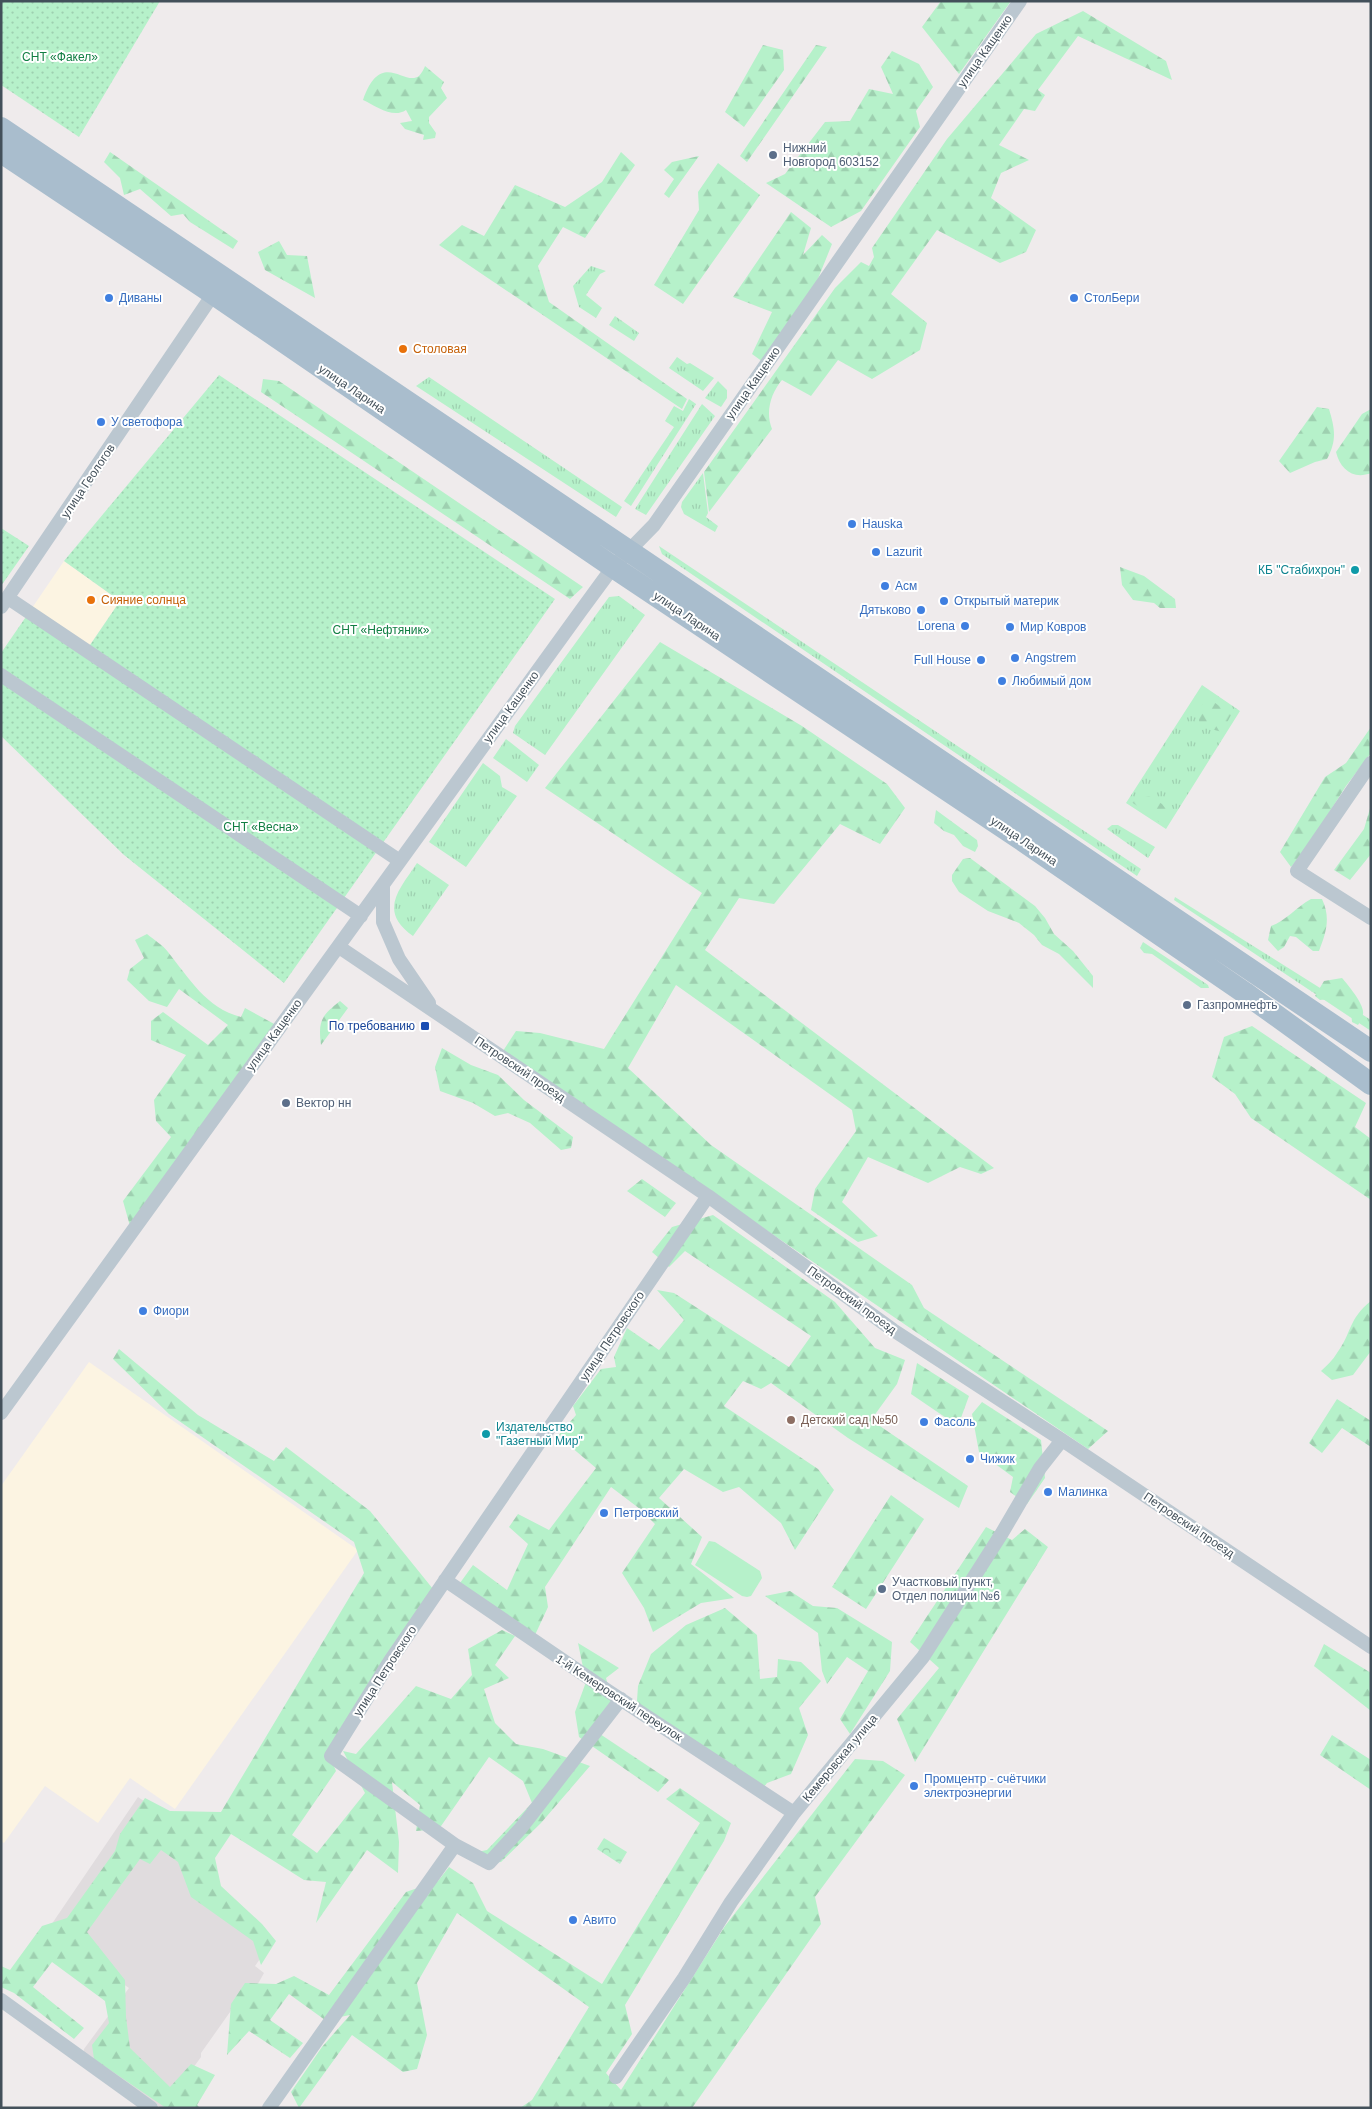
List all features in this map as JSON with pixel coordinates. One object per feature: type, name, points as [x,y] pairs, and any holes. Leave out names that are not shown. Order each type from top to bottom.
[{"type":"main road","name":"улица Ларина","points":[[1,128],[219,286],[620,559],[1245,994],[1371,1084]]},
{"type":"main road","name":"улица Ларина","points":[[1,152],[219,286]]},
{"type":"main road","name":"улица Ларина","points":[[620,559],[1371,1051]]},
{"type":"street","name":"улица Кащенко","points":[[1,1413],[620,559],[654,525],[1020,1]]},
{"type":"street","name":"улица Геологов","points":[[4,603],[219,286]]},
{"type":"street","points":[[4,603],[400,861]]},
{"type":"street","points":[[1,675],[361,916]]},
{"type":"street","points":[[1371,763],[1297,871],[1371,918]]},
{"type":"street","points":[[383,885],[383,922],[399,959],[433,1010]]},
{"type":"street","name":"Петровский проезд","points":[[339,947],[708,1196],[893,1330],[1062,1440],[1371,1647]]},
{"type":"street","name":"улица Петровского","points":[[455,1845],[331,1756],[390,1661],[708,1196]]},
{"type":"street","name":"Кемеровская улица","points":[[616,2077],[684,1978],[731,1902],[794,1813],[923,1657],[1002,1533],[1040,1468],[1062,1440]]},
{"type":"street","name":"1-й Кемеровский переулок","points":[[445,1580],[794,1813]]},
{"type":"street","points":[[269,2108],[455,1845],[489,1863],[521,1828],[621,1699]]},
{"type":"street","points":[[1,2000],[150,2108]]},
{"type":"shaded area","points":[[64,561],[120,601],[87,649],[32,608]]},
{"type":"shaded area","points":[[89,1362],[358,1550],[175,1809],[130,1778],[98,1823],[45,1786],[4,1843],[1,1841],[1,1486]]},
{"type":"shaded area","points":[[138,1797],[195,1836],[203,1891],[274,1939],[255,1966],[264,1973],[259,1982],[245,2001],[235,2005],[201,2053],[201,2057],[164,2108],[161,2108],[83,2054],[84,2049],[129,1988],[47,1931]]},
{"type":"green space","name":"СНТ «Факел»","points":[[1,1],[160,1],[79,137],[1,85]]},
{"type":"green space","points":[[941,1],[1011,1],[959,74],[922,27]]},
{"type":"green space","points":[[1083,11],[1166,61],[1172,80],[1078,36],[1038,90],[1045,95],[1035,111],[1024,109],[999,145],[1029,160],[1001,173],[991,198],[1036,230],[1026,252],[1000,263],[937,230],[891,294],[927,323],[920,350],[872,379],[838,360],[811,396],[782,380],[770,403],[769,416],[772,429],[709,512],[704,472],[835,288],[861,262],[869,266],[874,257],[872,248],[947,139],[1036,34]]},
{"type":"green space","points":[[763,45],[783,50],[784,70],[744,127],[725,112]]},
{"type":"green space","points":[[816,45],[827,47],[747,162],[740,156]]},
{"type":"green space","points":[[892,51],[919,64],[933,87],[916,111],[920,127],[861,211],[831,227],[766,183],[785,174],[825,122],[850,121],[869,89],[893,94],[881,67]]},
{"type":"green space","points":[[425,66],[444,82],[441,88],[447,98],[429,117],[429,123],[436,133],[435,138],[423,140],[424,135],[405,129],[400,123],[412,121],[406,110],[396,113],[390,112],[363,100],[370,84],[377,76],[385,72],[413,78],[419,76]]},
{"type":"green space","points":[[110,152],[238,241],[233,249],[190,222],[183,214],[171,216],[140,189],[124,195],[120,178],[104,162]]},
{"type":"green space","points":[[621,152],[635,165],[585,238],[563,227],[538,266],[549,302],[687,399],[682,409],[439,245],[462,225],[484,236],[515,185],[565,207],[602,182]]},
{"type":"green space","points":[[699,156],[669,198],[664,194],[674,179],[664,170],[672,162]]},
{"type":"green space","points":[[718,163],[760,195],[683,304],[654,285],[699,210],[698,192]]},
{"type":"green space","points":[[791,212],[811,228],[803,255],[822,235],[832,244],[813,291],[763,362],[752,354],[772,312],[733,297]]},
{"type":"green space","points":[[279,241],[287,255],[307,256],[315,298],[265,270],[258,252]]},
{"type":"green space","points":[[591,266],[606,271],[600,274],[586,295],[602,308],[596,318],[579,307],[573,286]]},
{"type":"green space","points":[[615,316],[639,333],[634,341],[609,325]]},
{"type":"green space","points":[[677,357],[714,378],[703,391],[669,368]]},
{"type":"green space","points":[[219,375],[555,599],[284,983],[124,855],[1,736],[1,653],[32,608],[88,648],[120,601],[64,561]]},
{"type":"green space","points":[[429,377],[622,507],[616,517],[416,386]]},
{"type":"green space","points":[[263,379],[279,381],[583,587],[570,599],[261,392]]},
{"type":"green space","points":[[718,381],[727,390],[727,398],[721,407],[705,398]]},
{"type":"green space","points":[[689,399],[696,404],[631,506],[624,501],[674,427],[665,421],[674,406],[683,411]]},
{"type":"green space","points":[[702,404],[715,416],[646,515],[635,509]]},
{"type":"green space","points":[[1317,407],[1329,409],[1334,434],[1330,452],[1327,459],[1290,473],[1279,461]]},
{"type":"green space","points":[[1371,409],[1371,473],[1364,475],[1353,474],[1344,468],[1336,452],[1362,414]]},
{"type":"green space","points":[[703,473],[708,513],[706,517],[718,526],[715,532],[684,514],[681,507],[682,502]]},
{"type":"green space","points":[[1,528],[29,546],[1,586]]},
{"type":"green space","points":[[659,546],[1141,869],[1137,876],[662,554]]},
{"type":"green space","points":[[1120,567],[1144,576],[1175,599],[1176,608],[1160,608],[1154,603],[1133,600],[1122,585]]},
{"type":"green space","points":[[619,596],[645,615],[545,755],[513,733],[515,726],[609,597]]},
{"type":"green space","points":[[660,642],[802,726],[887,784],[905,808],[880,844],[840,824],[774,904],[739,898],[705,950],[994,1168],[981,1174],[960,1167],[928,1183],[868,1157],[842,1202],[878,1236],[858,1242],[811,1210],[815,1189],[856,1131],[852,1110],[676,985],[628,1068],[711,1145],[912,1285],[924,1308],[1108,1431],[1088,1449],[503,1051],[516,1031],[540,1033],[604,1049],[702,893],[545,788]]},
{"type":"green space","points":[[1202,685],[1240,711],[1166,829],[1126,803]]},
{"type":"green space","points":[[1210,699],[1231,715],[1222,732],[1200,726],[1197,709]]},
{"type":"green space","points":[[1371,727],[1371,753],[1346,786],[1306,849],[1291,867],[1280,852],[1325,777],[1346,763]]},
{"type":"green space","points":[[506,739],[539,765],[527,782],[493,758]]},
{"type":"green space","points":[[483,763],[500,776],[502,787],[517,796],[466,867],[429,842]]},
{"type":"green space","points":[[1149,796],[1162,804],[1170,814],[1164,825],[1130,801]]},
{"type":"green space","points":[[1371,805],[1371,854],[1350,880],[1334,870],[1364,829]]},
{"type":"green space","points":[[936,810],[977,840],[978,846],[975,852],[963,846],[954,835],[944,831],[934,823]]},
{"type":"green space","points":[[1112,825],[1118,825],[1155,847],[1148,858],[1107,829]]},
{"type":"green space","points":[[970,858],[1035,906],[1045,918],[1054,934],[1073,951],[1093,976],[1093,988],[1059,954],[1042,945],[1034,935],[1019,923],[988,911],[959,892],[952,881],[952,875],[963,859]]},
{"type":"green space","points":[[417,863],[449,885],[413,936],[402,927],[396,918],[394,909],[399,891]]},
{"type":"green space","points":[[1175,897],[1371,1020],[1371,1031],[1174,900]]},
{"type":"green space","points":[[1311,899],[1322,899],[1327,919],[1319,951],[1313,951],[1296,937],[1290,936],[1284,947],[1278,951],[1268,940],[1271,926]]},
{"type":"green space","points":[[147,934],[166,949],[199,991],[218,1007],[241,1017],[245,1008],[276,1025],[130,1226],[123,1201],[171,1137],[156,1121],[154,1100],[186,1055],[151,1040],[151,1021],[163,1012],[208,1045],[228,1025],[179,989],[167,1007],[149,1001],[127,980],[130,969],[144,958],[135,940]]},
{"type":"green space","points":[[1143,942],[1208,985],[1209,988],[1201,988],[1152,954],[1144,953],[1140,948]]},
{"type":"green space","points":[[1342,978],[1356,995],[1363,1010],[1363,1015],[1358,1025],[1352,1022],[1351,1011],[1344,1006],[1333,1001],[1320,1000],[1315,996],[1324,981]]},
{"type":"green space","points":[[340,1001],[348,1008],[321,1045],[320,1030],[322,1020]]},
{"type":"green space","points":[[1252,1026],[1366,1103],[1355,1127],[1371,1139],[1371,1200],[1251,1118],[1235,1094],[1212,1077],[1224,1037]]},
{"type":"green space","points":[[442,1048],[471,1065],[498,1075],[524,1100],[573,1137],[571,1148],[561,1150],[530,1123],[508,1113],[495,1116],[473,1103],[440,1091],[435,1067]]},
{"type":"green space","points":[[642,1179],[676,1203],[665,1217],[627,1191]]},
{"type":"green space","points":[[713,1215],[835,1302],[875,1348],[905,1360],[897,1384],[871,1420],[968,1486],[959,1508],[848,1438],[771,1383],[761,1389],[743,1381],[724,1406],[818,1469],[834,1490],[795,1550],[781,1523],[739,1487],[723,1492],[684,1469],[659,1498],[702,1537],[691,1564],[734,1598],[701,1603],[653,1632],[644,1608],[622,1573],[655,1524],[640,1509],[611,1487],[545,1587],[548,1607],[535,1635],[460,1583],[473,1565],[507,1590],[528,1544],[509,1527],[518,1514],[549,1530],[596,1468],[558,1436],[576,1415],[573,1406],[601,1369],[616,1367],[614,1357],[627,1328],[659,1350],[684,1320],[657,1290],[674,1293],[789,1367],[811,1336],[685,1251],[669,1267],[652,1252],[672,1227]]},
{"type":"green space","points":[[1371,1301],[1371,1351],[1353,1375],[1332,1380],[1321,1371],[1334,1358],[1342,1346],[1358,1314]]},
{"type":"green space","points":[[119,1349],[198,1415],[274,1461],[286,1447],[370,1511],[433,1589],[328,1752],[336,1771],[292,1835],[317,1853],[365,1793],[343,1751],[356,1754],[416,1686],[451,1699],[472,1675],[468,1649],[502,1630],[515,1636],[495,1665],[509,1678],[484,1689],[495,1723],[516,1744],[543,1749],[590,1766],[541,1823],[501,1862],[480,1864],[477,1852],[487,1850],[532,1803],[523,1781],[489,1757],[439,1829],[416,1831],[420,1805],[392,1782],[399,1842],[398,1873],[367,1850],[316,1923],[326,1882],[304,1880],[231,1834],[215,1858],[221,1886],[262,1924],[276,1941],[261,1965],[253,1941],[191,1897],[178,1862],[161,1850],[150,1864],[140,1859],[87,1932],[125,1980],[126,2017],[130,2048],[170,2087],[191,2064],[215,2075],[197,2105],[200,2108],[166,2108],[94,2059],[92,2045],[109,2023],[105,2001],[52,1962],[33,1987],[84,2028],[74,2039],[14,1993],[1,1987],[1,1966],[10,1970],[42,1926],[67,1918],[115,1851],[120,1834],[145,1798],[170,1811],[221,1812],[364,1573],[354,1542],[169,1414],[113,1359]]},
{"type":"green space","points":[[917,1363],[969,1396],[958,1426],[911,1394]]},
{"type":"green space","points":[[1337,1399],[1371,1421],[1371,1447],[1342,1428],[1322,1453],[1309,1443]]},
{"type":"green space","points":[[982,1402],[1041,1440],[1045,1478],[1027,1504],[1010,1492],[1013,1477],[979,1452],[972,1414]]},
{"type":"green space","points":[[891,1495],[924,1519],[866,1609],[832,1587]]},
{"type":"green space","points":[[986,1527],[1012,1540],[1025,1529],[1048,1547],[915,1762],[897,1719],[939,1668],[910,1642]]},
{"type":"green space","points":[[709,1541],[715,1542],[760,1571],[762,1578],[751,1596],[742,1596],[695,1565]]},
{"type":"green space","points":[[790,1591],[813,1606],[837,1608],[892,1642],[890,1671],[850,1734],[840,1719],[868,1671],[847,1657],[827,1684],[822,1671],[818,1633],[765,1596]]},
{"type":"green space","points":[[725,1608],[757,1635],[760,1679],[777,1677],[778,1659],[801,1662],[821,1681],[799,1708],[808,1735],[791,1774],[767,1783],[757,1796],[636,1715],[638,1686],[651,1654],[686,1625]]},
{"type":"green space","points":[[578,1643],[619,1668],[606,1678],[615,1710],[600,1734],[669,1780],[658,1792],[579,1737],[575,1712],[586,1682]]},
{"type":"green space","points":[[1324,1644],[1371,1673],[1371,1711],[1314,1666]]},
{"type":"green space","points":[[1332,1735],[1371,1760],[1371,1790],[1320,1755]]},
{"type":"green space","points":[[855,1759],[883,1761],[905,1775],[815,1897],[821,1924],[692,2108],[520,2108],[532,2100],[589,2007],[457,1913],[417,1983],[427,2035],[417,2069],[403,2072],[352,2035],[299,2108],[291,2092],[322,2047],[350,2015],[325,2020],[289,1994],[270,2020],[303,2043],[290,2058],[249,2031],[227,2055],[231,2004],[245,1983],[276,1984],[294,1976],[329,1995],[406,1892],[438,1881],[449,1867],[473,1883],[487,1911],[602,1984],[700,1823],[666,1799],[680,1788],[731,1823],[724,1841],[625,2005],[632,2034],[606,2073],[621,2090],[725,1926]]},
{"type":"green space","points":[[604,1838],[627,1852],[620,1864],[597,1849]]},
{"type":"place","name":"Нижний Новгород 603152","points":[[773,155]]},
{"type":"place","name":"Диваны","points":[[109,298]]},
{"type":"place","name":"СтолБери","points":[[1074,298]]},
{"type":"place","name":"Столовая","points":[[403,349]]},
{"type":"place","name":"У светофора","points":[[101,422]]},
{"type":"place","name":"Hauska","points":[[852,524]]},
{"type":"place","name":"Lazurit","points":[[876,552]]},
{"type":"place","name":"КБ \"Стабихрон\"","points":[[1355,570]]},
{"type":"place","name":"Асм","points":[[885,586]]},
{"type":"place","name":"Сияние солнца","points":[[91,600]]},
{"type":"place","name":"Открытый материк","points":[[944,601]]},
{"type":"place","name":"Дятьково","points":[[921,610]]},
{"type":"place","name":"Lorena","points":[[965,626]]},
{"type":"place","name":"Мир Ковров","points":[[1010,627]]},
{"type":"place","name":"Angstrem","points":[[1015,658]]},
{"type":"place","name":"Full House","points":[[981,660]]},
{"type":"place","name":"Любимый дом","points":[[1002,681]]},
{"type":"place","name":"Газпромнефть","points":[[1187,1005]]},
{"type":"place","name":"По требованию","points":[[425,1026]]},
{"type":"place","name":"Вектор нн","points":[[286,1103]]},
{"type":"place","name":"Фиори","points":[[143,1311]]},
{"type":"place","name":"Детский сад №50","points":[[791,1420]]},
{"type":"place","name":"Фасоль","points":[[924,1422]]},
{"type":"place","name":"Издательство \"Газетный Мир\"","points":[[486,1434]]},
{"type":"place","name":"Чижик","points":[[970,1459]]},
{"type":"place","name":"Малинка","points":[[1048,1492]]},
{"type":"place","name":"Петровский","points":[[604,1513]]},
{"type":"place","name":"Участковый пункт, Отдел полиции №6","points":[[882,1589]]},
{"type":"place","name":"Промцентр - счётчики электроэнергии","points":[[914,1786]]},
{"type":"place","name":"Авито","points":[[573,1920]]},
{"type":"park label","name":"СНТ «Нефтяник»","points":[[381,630]]},
{"type":"park label","name":"СНТ «Весна»","points":[[261,827]]}]
